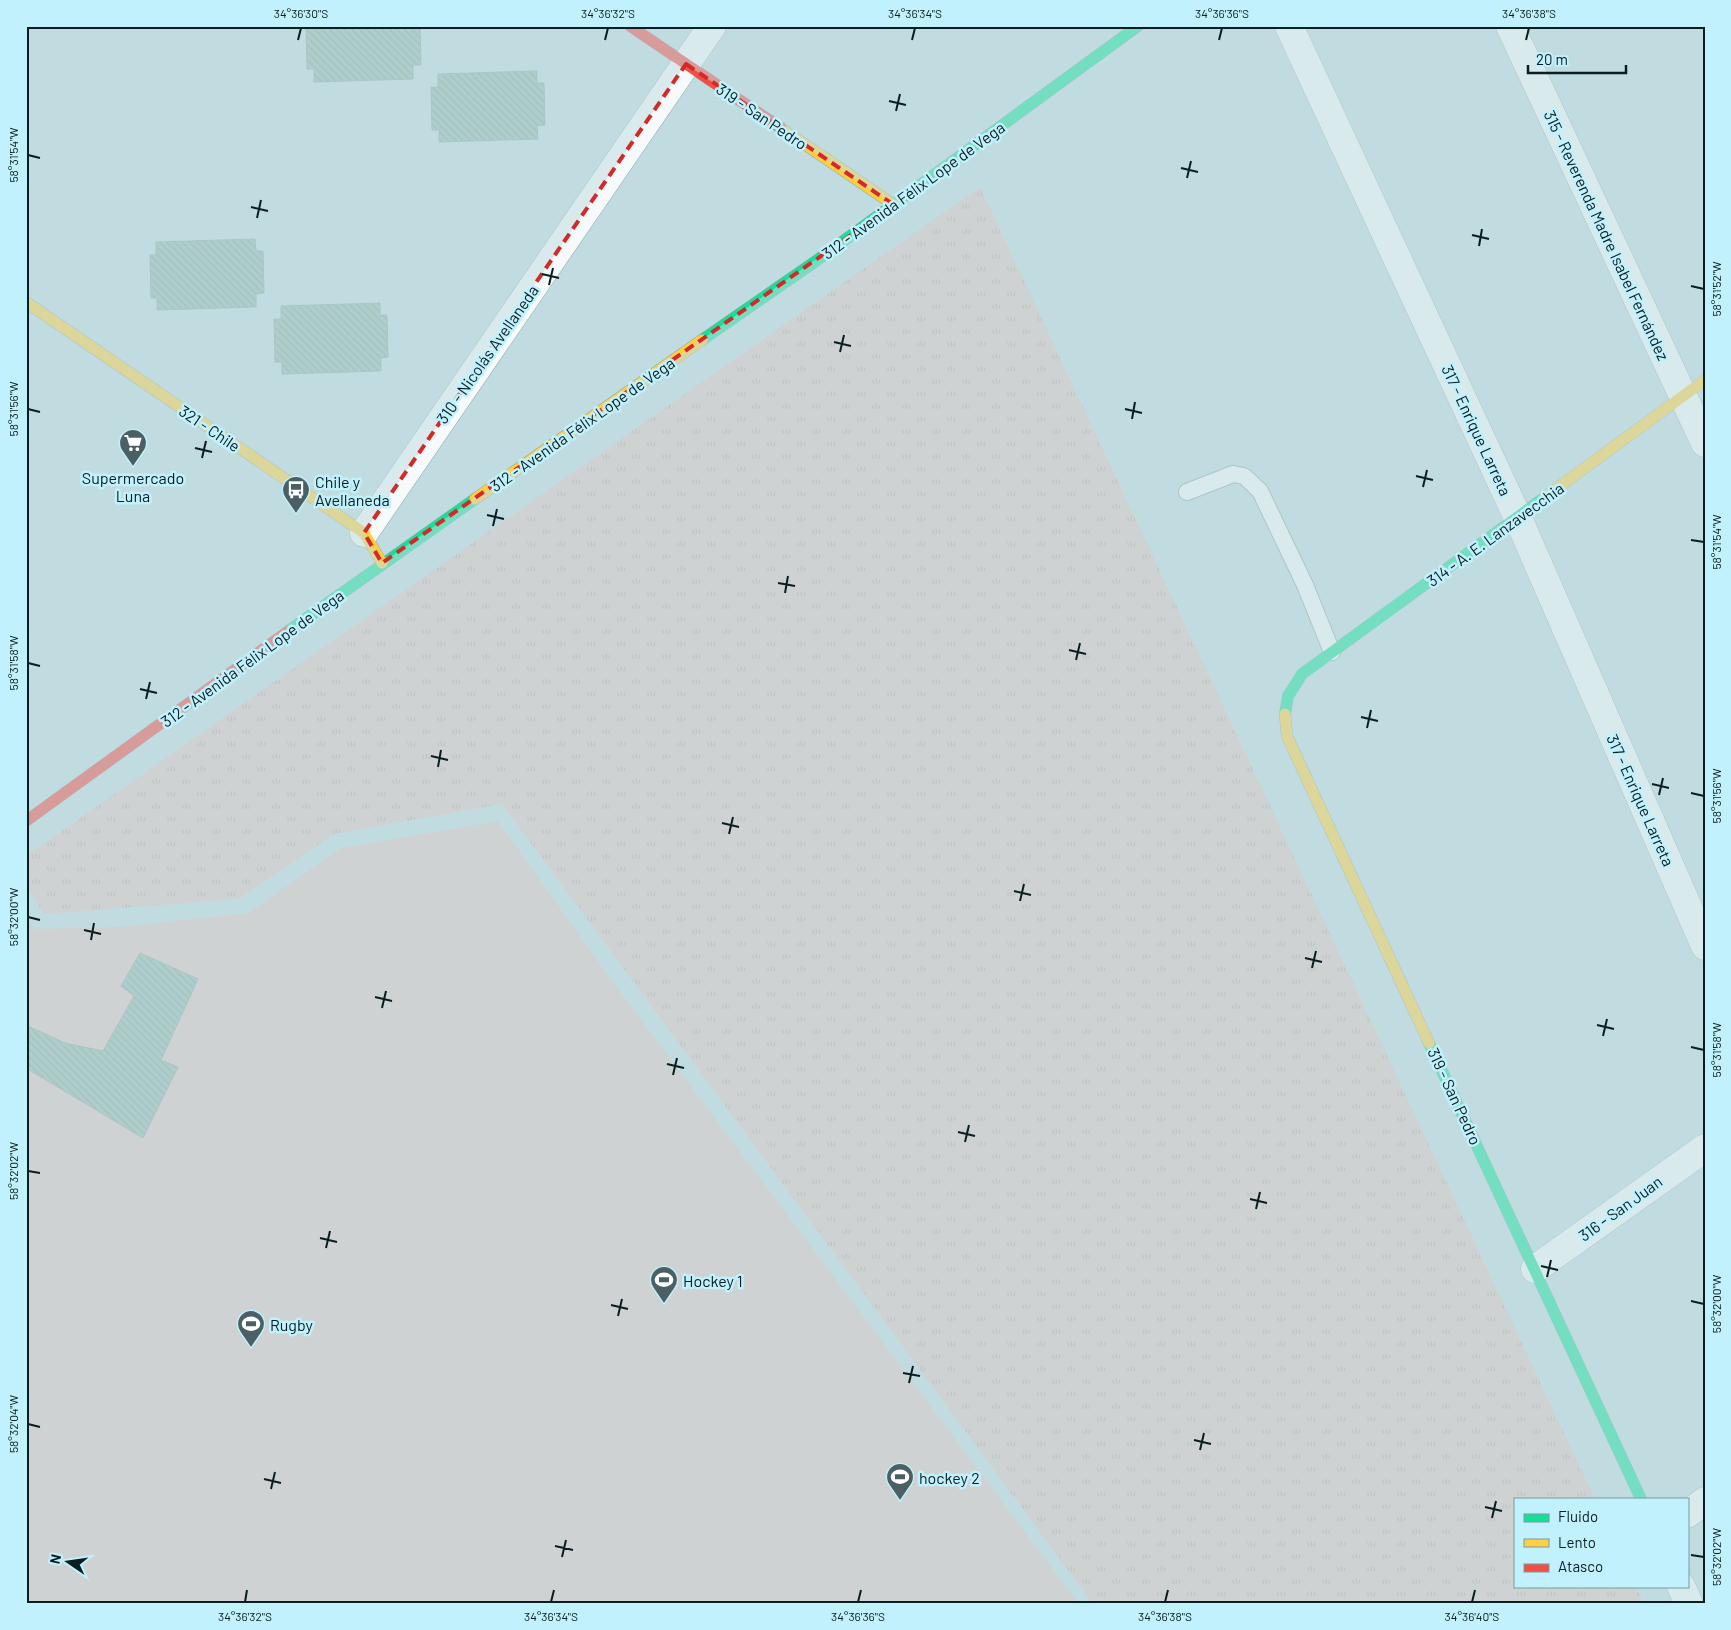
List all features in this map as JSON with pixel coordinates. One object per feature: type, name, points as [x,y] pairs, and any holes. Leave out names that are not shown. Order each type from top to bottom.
[{"type":"street","name":"319 - San Pedro","points":[[630,26],[894,205]]},
{"type":"street","name":"310 - Nicolás Avellaneda","points":[[364,533],[712,26]]},
{"type":"street","name":"312 - Avenida Félix Lope de Vega","points":[[26,821],[382,563],[894,205],[1138,26]]},
{"type":"street","name":"317 - Enrique Larreta","points":[[1288,26],[1518,518],[1705,946]]},
{"type":"street","name":"315 - Reverenda Madre Isabel Fernández","points":[[1510,26],[1705,443]]},
{"type":"street","name":"321 - Chile","points":[[26,302],[364,533],[382,563]]},
{"type":"street","name":"314 - A. E. Lanzavecchia","points":[[1289,691],[1302,674],[1705,380]]},
{"type":"street","name":"319 - San Pedro","points":[[1289,691],[1283,712],[1287,736],[1641,1498]]},
{"type":"street","name":"316 - San Juan","points":[[1535,1269],[1705,1148]]},
{"type":"street","points":[[1688,1513],[1705,1501]]},
{"type":"street","points":[[1682,1588],[1689,1604]]},
{"type":"lane","points":[[1186,492],[1233,474],[1244,476],[1260,490],[1305,585],[1332,652]]},
{"type":"highlighted area","points":[[686,64],[894,205],[382,563],[364,533]]},
{"type":"green space","points":[[980,187],[1595,1498],[1514,1498],[1514,1588],[1637,1588],[1644,1604],[1093,1604],[502,804],[334,834],[239,899],[44,914],[26,886],[26,856]]},
{"type":"green space","points":[[498,821],[612,981],[1079,1604],[26,1604],[26,917],[34,929],[118,927],[248,913],[341,848]]},
{"type":"building","points":[[306,26],[420,26],[421,65],[413,65],[413,79],[314,82],[314,69],[307,69]]},
{"type":"building","points":[[537,71],[537,83],[544,83],[545,125],[537,126],[538,139],[439,142],[439,130],[432,130],[431,87],[438,87],[438,74]]},
{"type":"building","points":[[255,239],[256,251],[263,251],[264,293],[256,294],[256,307],[157,310],[157,298],[151,298],[150,255],[156,255],[156,242]]},
{"type":"building","points":[[380,303],[380,315],[387,315],[388,357],[381,358],[381,371],[282,374],[282,362],[275,362],[274,319],[281,319],[281,306]]},
{"type":"building","points":[[140,953],[198,979],[161,1060],[178,1067],[143,1138],[26,1068],[26,1025],[65,1043],[103,1051],[134,996],[121,986]]},
{"type":"traffic: fast","points":[[702,340],[816,261],[1138,26]]},
{"type":"traffic: fast","points":[[1285,714],[1288,696],[1302,674],[1545,497]]},
{"type":"traffic: fast","points":[[287,632],[475,499]]},
{"type":"traffic: fast","points":[[1429,1043],[1641,1498]]},
{"type":"traffic: slow","points":[[781,128],[894,205]]},
{"type":"traffic: slow","points":[[26,302],[364,533],[382,563]]},
{"type":"traffic: slow","points":[[475,499],[702,340]]},
{"type":"traffic: slow","points":[[1545,497],[1705,380]]},
{"type":"traffic: slow","points":[[1285,714],[1287,736],[1429,1043]]},
{"type":"traffic: jam","points":[[630,26],[781,128]]},
{"type":"traffic: jam","points":[[26,821],[287,632]]},
{"type":"place","name":"Supermercado Luna","points":[[133,467]]},
{"type":"place","name":"Chile y Avellaneda","points":[[296,514]]},
{"type":"place","name":"Hockey 1","points":[[664,1304]]},
{"type":"place","name":"Rugby","points":[[251,1348]]},
{"type":"place","name":"hockey 2","points":[[900,1501]]}]
